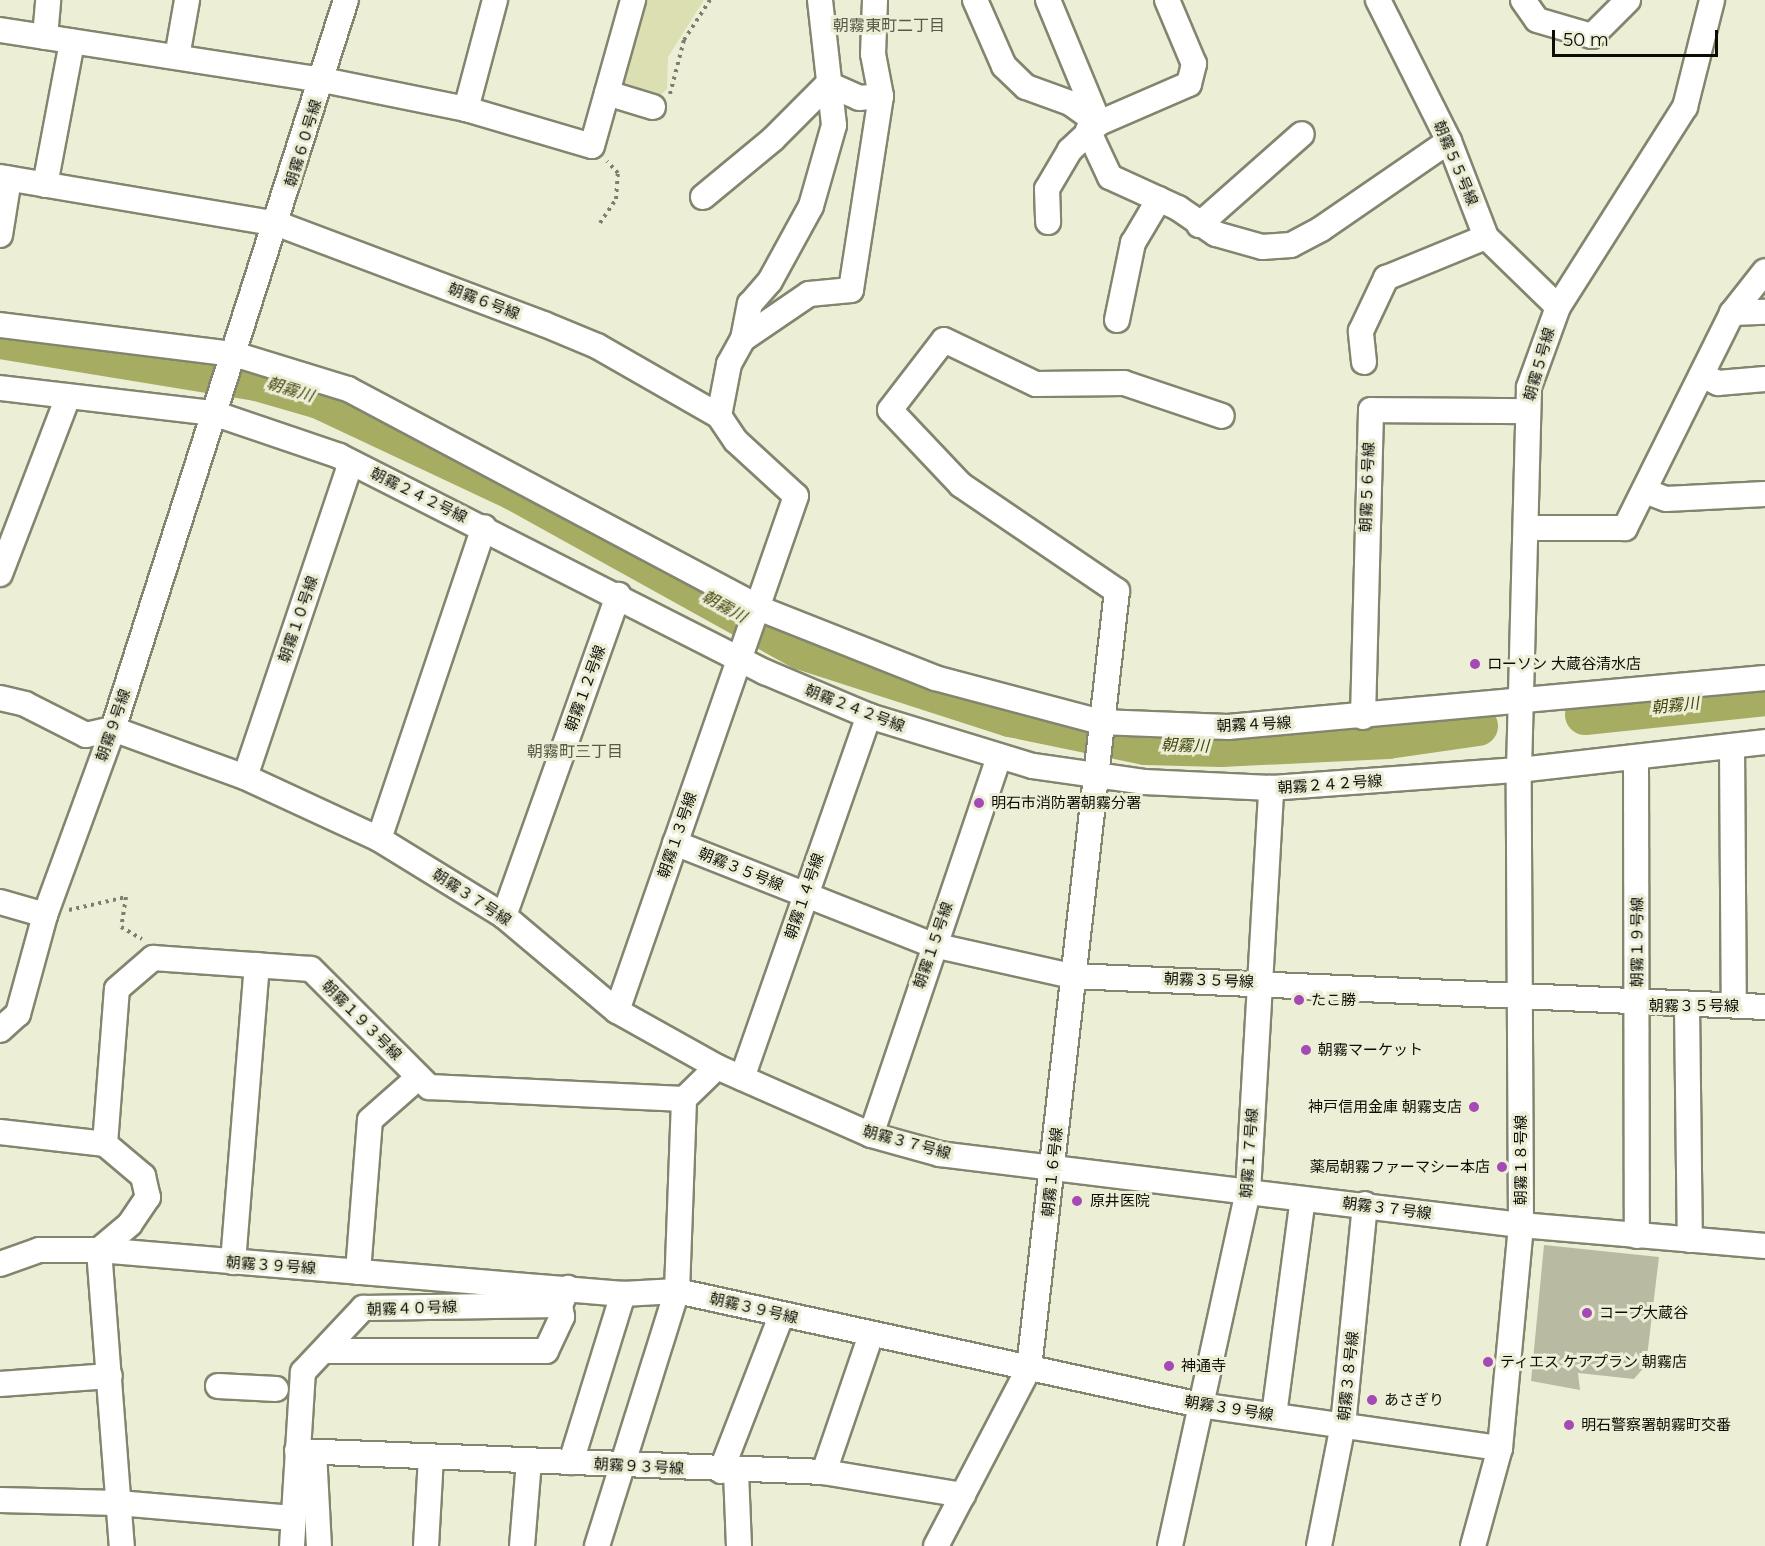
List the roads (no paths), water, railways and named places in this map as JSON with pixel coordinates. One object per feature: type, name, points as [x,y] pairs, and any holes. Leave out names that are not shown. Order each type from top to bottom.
[{"type":"street","points":[[45,37],[48,0]]},
{"type":"street","points":[[177,57],[187,0]]},
{"type":"street","points":[[346,0],[323,80],[466,109],[592,146],[633,0]]},
{"type":"street","points":[[466,109],[495,0]]},
{"type":"street","points":[[719,416],[729,364],[743,339],[750,304],[770,281],[811,206],[834,125],[820,0]]},
{"type":"street","points":[[743,339],[809,294],[851,290],[881,96],[873,54],[875,0]]},
{"type":"street","points":[[975,0],[1004,66],[1026,87],[1070,104],[1093,127]]},
{"type":"street","points":[[1048,0],[1110,177],[1159,199],[1199,225],[1262,247],[1291,245],[1449,141]]},
{"type":"street","points":[[1048,222],[1047,189],[1093,127],[1189,84],[1194,64],[1167,0]]},
{"type":"street","name":"朝霧５５号線","points":[[1378,0],[1449,141],[1486,237],[1558,307]]},
{"type":"street","points":[[1523,0],[1537,20],[1592,36],[1624,9],[1628,0]]},
{"type":"street","name":"朝霧５号線","points":[[1520,770],[1528,528],[1525,411],[1545,334],[1558,307],[1685,107],[1713,0]]},
{"type":"street","name":"朝霧６０号線","points":[[0,30],[323,80],[278,224],[213,413]]},
{"type":"street","points":[[45,185],[72,42]]},
{"type":"street","points":[[828,84],[859,98],[881,96]]},
{"type":"street","points":[[703,197],[774,139],[828,84]]},
{"type":"street","points":[[607,93],[653,106]]},
{"type":"street","points":[[1199,225],[1302,134]]},
{"type":"street","points":[[0,235],[5,178]]},
{"type":"street","name":"朝霧６号線","points":[[5,178],[278,224],[597,346],[719,416],[736,441],[796,496],[760,612]]},
{"type":"street","points":[[1117,320],[1134,243],[1159,199]]},
{"type":"street","points":[[1364,362],[1361,331],[1386,278],[1486,237]]},
{"type":"street","points":[[1528,528],[1625,528],[1732,313],[1765,271]]},
{"type":"street","points":[[1732,313],[1765,312]]},
{"type":"street","name":"朝霧４号線","points":[[0,326],[232,359],[348,388],[760,612],[935,678],[1099,735],[1363,717],[1765,678]]},
{"type":"street","name":"朝霧１６号線","points":[[936,1546],[1029,1368],[1054,1167],[1072,976],[1117,591],[961,485],[890,410],[944,340],[1036,384],[1125,383],[1222,416]]},
{"type":"street","points":[[1702,375],[1718,383],[1765,379]]},
{"type":"street","name":"朝霧２４２号線","points":[[0,388],[213,413],[351,462],[618,595],[743,650],[869,716],[999,757],[1094,777],[1271,788],[1520,770],[1765,742]]},
{"type":"street","points":[[0,574],[68,397]]},
{"type":"street","name":"朝霧５６号線","points":[[1363,717],[1371,411],[1525,411]]},
{"type":"street","name":"朝霧９号線","points":[[0,1030],[18,1014],[45,915],[113,729],[213,413]]},
{"type":"street","name":"朝霧１０号線","points":[[245,777],[351,462]]},
{"type":"street","points":[[1645,491],[1666,499],[1765,494]]},
{"type":"street","points":[[379,839],[484,527]]},
{"type":"street","name":"朝霧１２号線","points":[[504,916],[618,595]]},
{"type":"street","name":"朝霧１３号線","points":[[617,1011],[743,650],[760,612]]},
{"type":"street","points":[[0,698],[25,704],[86,735],[113,729]]},
{"type":"street","name":"朝霧１４号線","points":[[742,1078],[804,894],[869,716]]},
{"type":"street","name":"朝霧３７号線","points":[[113,729],[245,777],[379,839],[504,916],[617,1011],[717,1066],[871,1135],[940,1154],[1303,1199],[1365,1204],[1521,1225],[1765,1246]]},
{"type":"street","points":[[1732,746],[1734,1005]]},
{"type":"street","name":"朝霧１５号線","points":[[871,1135],[933,945],[999,757]]},
{"type":"street","name":"朝霧１９号線","points":[[1636,757],[1637,1236]]},
{"type":"street","name":"朝霧１８号線","points":[[1473,1546],[1500,1448],[1521,1225],[1520,770]]},
{"type":"street","name":"朝霧１７号線","points":[[1170,1546],[1248,1192],[1271,788]]},
{"type":"street","name":"朝霧３５号線","points":[[675,843],[933,945],[1072,976],[1259,981],[1637,1005],[1765,1007]]},
{"type":"street","points":[[0,902],[45,915]]},
{"type":"street","name":"朝霧１９３号線","points":[[105,1144],[117,988],[153,958],[311,969],[429,1087],[684,1100]]},
{"type":"street","points":[[233,1262],[257,965]]},
{"type":"street","points":[[1687,1005],[1690,1240]]},
{"type":"street","points":[[597,1546],[677,1291],[684,1100],[717,1066]]},
{"type":"street","points":[[358,1272],[370,1120],[419,1077]]},
{"type":"street","points":[[0,1132],[105,1144],[143,1176],[148,1197],[130,1224],[99,1250],[122,1546]]},
{"type":"street","points":[[1274,1415],[1303,1199]]},
{"type":"street","name":"朝霧３８号線","points":[[1319,1546],[1343,1425],[1365,1204]]},
{"type":"street","name":"朝霧３９号線","points":[[0,1264],[39,1250],[99,1250],[358,1272],[564,1296],[677,1291],[1200,1405],[1500,1448]]},
{"type":"street","points":[[571,1462],[622,1294]]},
{"type":"street","points":[[325,1351],[546,1351],[562,1317],[564,1296]]},
{"type":"street","name":"朝霧４０号線","points":[[291,1546],[292,1518],[305,1452],[303,1372],[363,1308],[564,1296]]},
{"type":"street","points":[[739,1546],[729,1471],[782,1314]]},
{"type":"street","points":[[825,1472],[871,1335]]},
{"type":"street","points":[[0,1384],[110,1376]]},
{"type":"street","points":[[218,1386],[276,1389]]},
{"type":"street","points":[[305,1452],[319,1546]]},
{"type":"street","name":"朝霧９３号線","points":[[305,1452],[624,1464],[729,1471],[825,1472],[963,1496]]},
{"type":"street","points":[[426,1546],[431,1457]]},
{"type":"street","points":[[522,1546],[529,1460]]},
{"type":"street","points":[[0,1500],[118,1503],[292,1518]]},
{"type":"waterway","name":"朝霧川","points":[[0,339],[257,381],[319,399],[513,490],[802,650],[1010,717],[1145,745],[1221,747],[1388,739],[1478,726]]},
{"type":"waterway","name":"朝霧川","points":[[1585,715],[1765,696]]},
{"type":"place","name":"ローソン 大蔵谷清水店","points":[[1475,664]]},
{"type":"place","name":"明石市消防署朝霧分署","points":[[979,803]]},
{"type":"place","name":"たこ勝","points":[[1299,1000]]},
{"type":"place","name":"朝霧マーケット","points":[[1306,1050]]},
{"type":"place","name":"神戸信用金庫 朝霧支店","points":[[1474,1107]]},
{"type":"place","name":"薬局朝霧ファーマシー本店","points":[[1502,1167]]},
{"type":"place","name":"原井医院","points":[[1077,1201]]},
{"type":"place","name":"コープ大蔵谷","points":[[1587,1313]]},
{"type":"place","name":"ティエス ケアプラン 朝霧店","points":[[1488,1362]]},
{"type":"place","name":"神通寺","points":[[1169,1366]]},
{"type":"place","name":"あさぎり","points":[[1372,1400]]},
{"type":"place","name":"明石警察署朝霧町交番","points":[[1569,1425]]},
{"type":"district","name":"朝霧東町二丁目","points":[[889,26]]},
{"type":"district","name":"朝霧町三丁目","points":[[575,752]]}]
